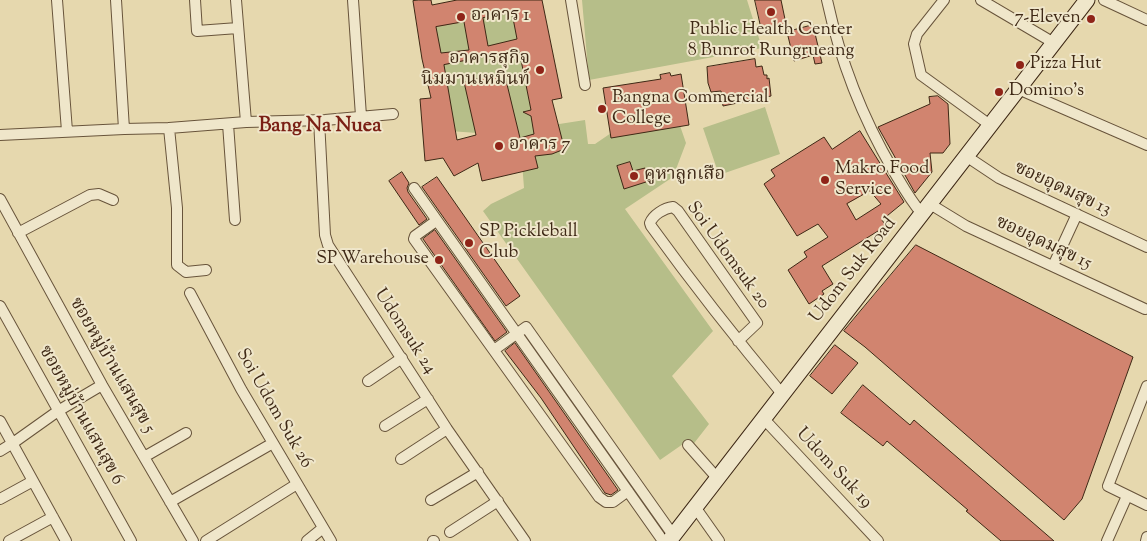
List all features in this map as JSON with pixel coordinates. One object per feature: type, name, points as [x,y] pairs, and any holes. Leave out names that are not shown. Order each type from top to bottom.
[{"type":"main road","name":"Udom Suk Road","points":[[669,539],[718,479],[1087,0]]},
{"type":"street","points":[[57,0],[67,131]]},
{"type":"street","points":[[116,0],[124,128]]},
{"type":"street","points":[[195,0],[197,31],[238,28]]},
{"type":"street","points":[[236,0],[246,122]]},
{"type":"street","points":[[354,0],[361,116]]},
{"type":"street","points":[[571,0],[585,86]]},
{"type":"street","points":[[827,0],[835,34],[852,88],[878,144],[912,202],[926,209]]},
{"type":"street","points":[[944,0],[917,34],[914,44],[921,74],[990,125]]},
{"type":"street","points":[[981,0],[1054,43]]},
{"type":"street","points":[[1104,0],[1147,20]]},
{"type":"street","points":[[1018,89],[1147,145]]},
{"type":"street","points":[[0,134],[124,128],[169,128],[393,114]]},
{"type":"street","name":"Udomsuk 24","points":[[319,120],[325,235],[328,244],[447,429],[525,541]]},
{"type":"street","points":[[228,124],[235,220]]},
{"type":"street","points":[[169,128],[176,208],[177,265],[186,272],[206,270]]},
{"type":"street","name":"ซอยอุดมสุข 13","points":[[966,156],[999,178],[1147,248]]},
{"type":"street","points":[[414,188],[630,494],[669,539]]},
{"type":"street","points":[[18,233],[90,195],[99,194],[114,200]]},
{"type":"street","name":"ซอยหมู่บ้านแสนสุข 5","points":[[1,203],[102,385],[193,541]]},
{"type":"street","name":"Soi Udomsuk 20","points":[[738,341],[757,323],[678,211],[672,207],[668,208],[652,218],[651,226],[693,284],[738,341],[782,395]]},
{"type":"street","name":"ซอยอุดมสุข 15","points":[[926,209],[1145,309]]},
{"type":"street","points":[[1053,266],[1077,214]]},
{"type":"street","points":[[436,221],[415,236],[414,239],[599,497],[606,502],[613,502],[641,489]]},
{"type":"street","name":"Soi Udom Suk 26","points":[[190,292],[242,390],[331,541]]},
{"type":"street","name":"ซอยหมู่บ้านแสนสุข 6","points":[[0,306],[131,541]]},
{"type":"street","points":[[494,350],[526,326],[641,489],[669,539]]},
{"type":"street","points":[[368,381],[402,358]]},
{"type":"street","points":[[0,451],[13,444],[58,411],[102,385]]},
{"type":"street","points":[[1147,386],[1108,483],[1110,488],[1147,505]]},
{"type":"street","points":[[385,426],[428,399]]},
{"type":"street","name":"Udom Suk 19","points":[[764,418],[878,541]]},
{"type":"street","points":[[0,421],[66,541]]},
{"type":"street","points":[[401,459],[447,429]]},
{"type":"street","points":[[144,457],[186,433]]},
{"type":"street","points":[[170,502],[273,443]]},
{"type":"street","points":[[688,445],[718,479]]},
{"type":"street","points":[[432,500],[478,472]]},
{"type":"street","points":[[0,499],[33,481]]},
{"type":"street","points":[[206,541],[297,484]]},
{"type":"street","points":[[1107,541],[1127,496]]},
{"type":"street","points":[[450,532],[498,501]]},
{"type":"street","points":[[695,507],[719,541]]},
{"type":"street","points":[[9,541],[53,517]]},
{"type":"street","points":[[307,541],[323,528]]},
{"type":"street","points":[[1146,541],[1147,537]]},
{"type":"green space","points":[[582,0],[747,0],[762,48],[589,80]]},
{"type":"green space","points":[[515,11],[540,127],[585,120],[588,144],[595,144],[614,131],[678,120],[686,143],[673,177],[625,209],[713,331],[672,376],[709,424],[688,451],[683,444],[660,460],[483,211],[491,204],[524,188],[520,136],[449,131],[431,28]]},
{"type":"green space","points":[[765,107],[780,154],[719,175],[703,128]]},
{"type":"building","points":[[431,0],[432,5],[457,0],[542,0],[562,98],[552,100],[564,147],[562,150],[552,154],[535,156],[538,168],[482,181],[478,163],[454,176],[443,158],[425,161],[420,99],[431,98],[422,59],[413,1]],"holes":[[[512,13],[517,39],[488,46],[483,18]],[[464,22],[469,50],[441,53],[436,27]],[[519,50],[531,110],[523,112],[531,116],[534,134],[520,138],[504,72],[464,82],[476,135],[457,140],[444,65]]]},
{"type":"building","name":"Public Health Center 8 Bunrot Rungrueang","points":[[755,0],[781,0],[786,24],[762,31]]},
{"type":"building","points":[[813,25],[822,63],[815,64],[813,55],[794,61],[787,32]]},
{"type":"building","points":[[755,59],[756,67],[762,66],[764,75],[767,75],[767,79],[769,78],[771,96],[723,106],[721,91],[711,92],[708,83],[707,67]]},
{"type":"building","points":[[670,73],[671,76],[681,74],[689,125],[611,138],[603,88],[661,79],[660,75]]},
{"type":"building","points":[[938,96],[948,104],[950,144],[943,153],[930,153],[932,172],[915,193],[878,127],[930,104],[929,97]]},
{"type":"building","name":"Makro Food Service","points":[[860,131],[904,202],[882,220],[886,226],[822,266],[833,284],[822,291],[824,294],[809,304],[788,270],[807,257],[804,252],[828,237],[818,224],[797,236],[764,184],[775,176],[771,170],[824,137],[832,149]],"holes":[[[870,191],[881,204],[856,220],[847,204]]]},
{"type":"building","name":"คูหาลูกเสือ","points":[[630,162],[633,171],[645,168],[649,181],[624,189],[617,166]]},
{"type":"building","points":[[402,172],[409,183],[408,192],[427,219],[419,225],[389,181]]},
{"type":"building","name":"SP Pickleball Club","points":[[437,177],[520,296],[506,306],[422,187]]},
{"type":"building","points":[[435,230],[507,332],[495,341],[423,239]]},
{"type":"building","points":[[916,245],[1133,357],[1082,499],[1064,520],[865,347],[844,331]]},
{"type":"building","points":[[515,343],[618,490],[611,495],[605,493],[541,398],[505,351]]},
{"type":"building","points":[[835,345],[858,363],[832,394],[810,376]]},
{"type":"building","points":[[863,385],[910,425],[914,420],[1054,541],[1001,541],[966,511],[968,510],[887,441],[883,446],[841,413]]},
{"type":"place","name":"Public Health Center 8 Bunrot Rungrueang","points":[[771,12]]},
{"type":"place","name":"อาคาร 1","points":[[461,17]]},
{"type":"place","name":"7-Eleven","points":[[1091,19]]},
{"type":"place","name":"Pizza Hut","points":[[1020,65]]},
{"type":"place","name":"อาคารสุกิจ นิมมานเหมินท์","points":[[540,70]]},
{"type":"place","name":"Domino's","points":[[999,92]]},
{"type":"place","name":"Bangna Commercial College","points":[[602,109]]},
{"type":"place","name":"อาคาร 7","points":[[499,146]]},
{"type":"place","name":"คูหาลูกเสือ","points":[[634,176]]},
{"type":"place","name":"Makro Food Service","points":[[825,180]]},
{"type":"place","name":"SP Pickleball Club","points":[[469,243]]},
{"type":"place","name":"SP Warehouse","points":[[439,260]]},
{"type":"district","name":"Bang Na Nuea","points":[[320,128]]}]
